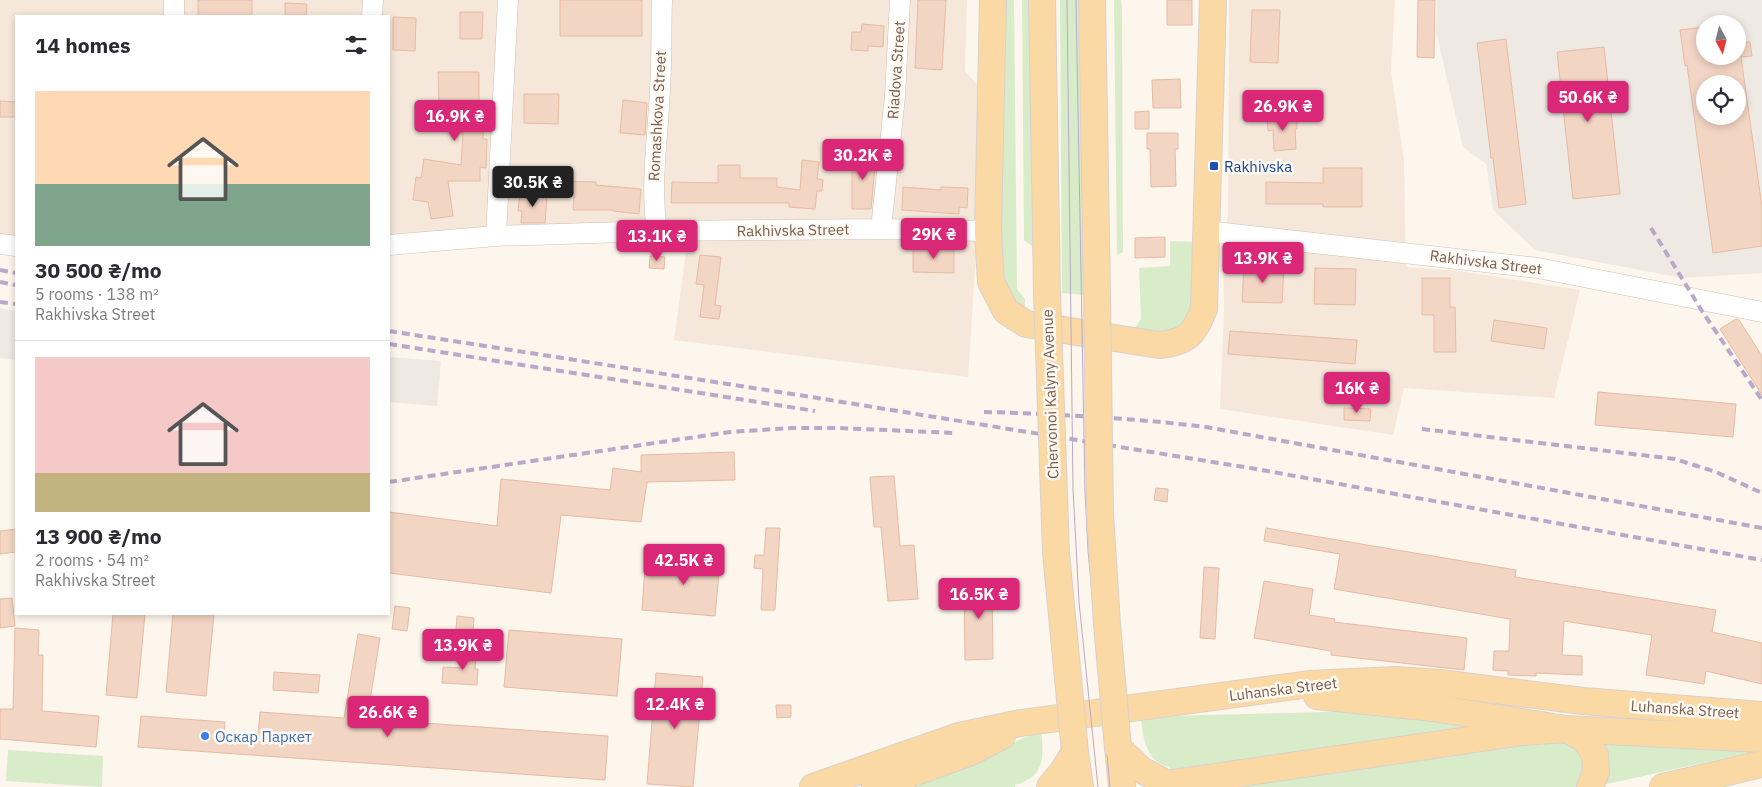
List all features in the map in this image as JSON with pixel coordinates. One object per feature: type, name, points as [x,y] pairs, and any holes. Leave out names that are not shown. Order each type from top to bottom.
[{"type":"main road","points":[[993,0],[988,231],[991,282],[1006,311],[1026,324],[1159,345],[1185,340],[1197,326],[1204,309],[1213,0]]},
{"type":"main road","name":"Chervonoi Kalyny Avenue","points":[[1042,0],[1047,293],[1056,553],[1080,787]]},
{"type":"main road","points":[[1092,0],[1100,523],[1122,787]]},
{"type":"main road","name":"Luhanska Street","points":[[813,787],[959,736],[1021,723],[1309,684],[1396,680],[1441,683],[1583,701],[1762,715]]},
{"type":"main road","points":[[1259,692],[1432,708],[1566,729],[1762,739]]},
{"type":"main road","points":[[875,787],[971,752],[999,738],[1021,723]]},
{"type":"main road","points":[[1118,748],[1140,769],[1167,784],[1523,732],[1566,729],[1585,739],[1594,755],[1596,772],[1590,787]]},
{"type":"main road","points":[[1050,787],[1075,752]]},
{"type":"main road","points":[[1663,787],[1762,764]]},
{"type":"main road","points":[[1741,787],[1762,782]]},
{"type":"street","points":[[174,0],[174,15]]},
{"type":"street","points":[[372,15],[373,0]]},
{"type":"street","points":[[496,236],[508,0]]},
{"type":"street","name":"Romashkova Street","points":[[657,231],[653,186],[660,89],[662,0]]},
{"type":"street","name":"Riadova Street","points":[[881,229],[895,96],[900,0]]},
{"type":"street","name":"Rakhivska Street","points":[[390,245],[496,236],[657,231],[881,229],[988,231]]},
{"type":"street","name":"Rakhivska Street","points":[[1206,231],[1538,268],[1762,312]]},
{"type":"street","points":[[0,244],[15,246]]},
{"type":"shaded area","points":[[0,0],[967,0],[965,71],[979,87],[977,241],[968,377],[674,340],[690,223],[390,242],[390,15],[15,15],[15,240],[0,237]]},
{"type":"shaded area","points":[[1229,0],[1395,0],[1391,71],[1404,160],[1406,267],[1459,271],[1580,290],[1554,398],[1404,388],[1393,435],[1220,409],[1224,310],[1223,253],[1228,216]]},
{"type":"shaded area","points":[[1437,0],[1762,0],[1762,273],[1682,278],[1535,250],[1493,210],[1486,164],[1463,147],[1436,32]]},
{"type":"shaded area","points":[[0,308],[15,311],[15,360],[0,358]]},
{"type":"shaded area","points":[[390,357],[441,361],[437,406],[390,402]]},
{"type":"green space","points":[[1006,0],[1014,0],[1017,289],[1025,299],[1025,308],[1019,305],[1010,292],[999,254]]},
{"type":"green space","points":[[1022,0],[1030,0],[1032,246],[1024,240]]},
{"type":"green space","points":[[1060,0],[1080,0],[1084,295],[1062,293]]},
{"type":"green space","points":[[1114,0],[1121,0],[1122,8],[1123,252],[1117,255]]},
{"type":"green space","points":[[1170,241],[1196,242],[1194,311],[1185,321],[1173,329],[1155,332],[1133,331],[1141,319],[1139,268],[1170,266]]},
{"type":"green space","points":[[1359,711],[1487,724],[1170,771],[1169,767],[1162,765],[1151,755],[1143,734],[1141,719],[1174,716]]},
{"type":"green space","points":[[1041,731],[1042,757],[1040,765],[1032,777],[1015,785],[1015,787],[894,787],[966,762]]},
{"type":"green space","points":[[1566,735],[1588,763],[1578,787],[1195,787]]},
{"type":"green space","points":[[1602,735],[1762,750],[1607,784],[1605,783],[1607,758]]},
{"type":"green space","points":[[8,750],[103,756],[102,787],[6,781]]},
{"type":"building","points":[[198,0],[252,0],[252,15],[198,15]]},
{"type":"building","points":[[560,0],[642,0],[642,36],[560,36]]},
{"type":"building","points":[[918,0],[946,0],[942,70],[915,68]]},
{"type":"building","points":[[1167,0],[1192,0],[1192,25],[1167,25]]},
{"type":"building","points":[[1418,0],[1435,0],[1434,58],[1417,57]]},
{"type":"building","points":[[285,3],[307,4],[306,15],[285,15]]},
{"type":"building","points":[[1252,10],[1280,10],[1278,63],[1250,62]]},
{"type":"building","points":[[460,12],[483,12],[482,39],[460,39]]},
{"type":"building","points":[[393,17],[416,18],[415,51],[393,50]]},
{"type":"building","points":[[862,24],[884,26],[883,47],[868,46],[868,51],[851,50],[852,32],[861,32]]},
{"type":"building","points":[[1696,28],[1696,65],[1742,65],[1744,75],[1696,75],[1696,125],[1746,125],[1746,93],[1762,207],[1762,246],[1713,253],[1687,65],[1685,66],[1680,30]]},
{"type":"building","points":[[1506,39],[1526,204],[1499,208],[1477,43]]},
{"type":"building","points":[[1746,42],[1750,42],[1752,56],[1746,57]]},
{"type":"building","points":[[1604,47],[1620,194],[1573,199],[1557,52]]},
{"type":"building","points":[[438,72],[479,72],[479,113],[484,113],[483,139],[487,139],[486,168],[480,167],[480,181],[448,181],[453,216],[431,219],[428,202],[413,200],[416,177],[421,178],[424,159],[461,165],[463,133],[460,133],[460,121],[435,121],[435,106],[439,106]]},
{"type":"building","points":[[1180,79],[1181,108],[1153,108],[1152,80]]},
{"type":"building","points":[[524,94],[559,94],[558,124],[524,123]]},
{"type":"building","points":[[623,100],[647,103],[645,135],[620,133]]},
{"type":"building","points":[[0,101],[15,102],[15,117],[0,117]]},
{"type":"building","points":[[1149,111],[1149,129],[1135,129],[1135,112]]},
{"type":"building","points":[[1297,116],[1297,129],[1295,129],[1296,149],[1274,151],[1273,130],[1268,131],[1267,118]]},
{"type":"building","points":[[1147,133],[1178,133],[1178,149],[1175,149],[1176,186],[1151,187],[1150,149],[1147,149]]},
{"type":"building","points":[[852,156],[876,156],[871,209],[852,209]]},
{"type":"building","points":[[802,160],[819,162],[817,179],[823,180],[822,191],[817,191],[815,209],[789,207],[789,203],[671,203],[672,182],[718,183],[718,165],[740,165],[740,178],[777,178],[777,187],[800,190]]},
{"type":"building","points":[[1323,168],[1362,168],[1362,207],[1323,207],[1323,204],[1266,204],[1266,182],[1323,183]]},
{"type":"building","points":[[538,174],[554,176],[554,181],[596,182],[596,185],[641,189],[639,214],[613,210],[573,210],[574,196],[537,193]]},
{"type":"building","points":[[903,187],[941,190],[941,187],[968,188],[967,208],[959,207],[959,214],[902,210]]},
{"type":"building","points":[[520,193],[547,195],[545,223],[521,223],[522,211],[518,211]]},
{"type":"building","points":[[1165,237],[1165,257],[1135,258],[1135,238]]},
{"type":"building","points":[[913,248],[954,249],[954,273],[913,272]]},
{"type":"building","points":[[700,255],[721,257],[715,305],[721,306],[719,319],[700,317],[704,285],[696,284]]},
{"type":"building","points":[[650,256],[665,257],[664,269],[649,268]]},
{"type":"building","points":[[1244,265],[1284,267],[1282,303],[1242,302]]},
{"type":"building","points":[[1315,268],[1356,269],[1355,305],[1314,304]]},
{"type":"building","points":[[1422,278],[1450,278],[1450,307],[1455,307],[1456,352],[1434,352],[1434,315],[1422,315]]},
{"type":"building","points":[[1736,319],[1739,320],[1762,356],[1762,395],[1720,329]]},
{"type":"building","points":[[1494,320],[1547,328],[1544,349],[1491,341]]},
{"type":"building","points":[[1230,331],[1357,340],[1355,364],[1228,354]]},
{"type":"building","points":[[1598,392],[1736,404],[1733,437],[1595,425]]},
{"type":"building","points":[[1344,408],[1371,409],[1370,421],[1344,420]]},
{"type":"building","points":[[734,452],[735,480],[647,482],[641,522],[561,515],[551,593],[390,573],[390,512],[497,526],[501,479],[610,490],[613,468],[641,472],[641,455]]},
{"type":"building","points":[[894,476],[900,546],[914,545],[918,599],[888,601],[881,527],[874,527],[870,477]]},
{"type":"building","points":[[1156,488],[1168,489],[1167,502],[1154,500]]},
{"type":"building","points":[[766,528],[780,528],[775,610],[761,610],[763,569],[754,568],[755,555],[764,555]]},
{"type":"building","points":[[1266,528],[1516,570],[1515,577],[1716,610],[1712,632],[1762,643],[1762,684],[1706,671],[1704,684],[1646,675],[1652,635],[1564,621],[1562,655],[1582,656],[1582,675],[1536,673],[1536,676],[1508,675],[1508,671],[1493,670],[1494,651],[1509,651],[1510,619],[1334,589],[1340,554],[1264,541]]},
{"type":"building","points":[[15,529],[15,552],[0,554],[0,531]]},
{"type":"building","points":[[688,549],[721,552],[715,616],[642,610],[645,567],[686,570]]},
{"type":"building","points":[[1204,567],[1219,568],[1215,639],[1200,638]]},
{"type":"building","points":[[992,579],[993,659],[965,660],[964,580]]},
{"type":"building","points":[[1264,581],[1313,589],[1309,615],[1335,619],[1334,622],[1467,638],[1464,670],[1331,655],[1331,651],[1254,638]]},
{"type":"building","points":[[12,598],[15,626],[0,628],[0,599]]},
{"type":"building","points":[[395,606],[410,608],[407,631],[392,629]]},
{"type":"building","points":[[113,615],[145,615],[137,698],[106,695]]},
{"type":"building","points":[[173,615],[214,615],[206,696],[166,692]]},
{"type":"building","points":[[457,616],[474,618],[473,632],[456,630]]},
{"type":"building","points":[[15,628],[39,630],[38,655],[43,655],[42,711],[99,716],[96,747],[0,739],[0,709],[13,709]]},
{"type":"building","points":[[509,630],[622,639],[617,696],[504,687]]},
{"type":"building","points":[[358,634],[380,638],[367,719],[608,736],[605,780],[138,747],[141,716],[225,722],[224,734],[258,737],[260,712],[344,718]]},
{"type":"building","points":[[466,647],[477,648],[475,669],[478,669],[477,685],[442,683],[443,667],[464,668]]},
{"type":"building","points":[[274,672],[320,675],[318,693],[273,690]]},
{"type":"building","points":[[656,673],[703,677],[693,787],[647,784]]},
{"type":"building","points":[[776,705],[791,705],[791,717],[777,718]]},
{"type":"tram line","points":[[1067,0],[1073,489],[1079,602],[1098,787]]},
{"type":"tram line","points":[[1076,0],[1085,491],[1088,550],[1110,787]]},
{"type":"railway","points":[[1651,228],[1702,311],[1762,400]]},
{"type":"railway","points":[[0,270],[15,273]]},
{"type":"railway","points":[[0,282],[15,285]]},
{"type":"railway","points":[[0,302],[15,304]]},
{"type":"railway","points":[[390,331],[1256,469],[1762,560]]},
{"type":"railway","points":[[390,344],[815,411]]},
{"type":"railway","points":[[984,412],[1095,417],[1206,427],[1762,528]]},
{"type":"railway","points":[[390,482],[730,432],[791,428],[838,428],[955,433]]},
{"type":"railway","points":[[1422,429],[1675,459],[1716,472],[1762,493]]},
{"type":"place","name":"Rakhivska","points":[[1214,166]]},
{"type":"place","name":"Оскар Паркет","points":[[205,736]]}]
